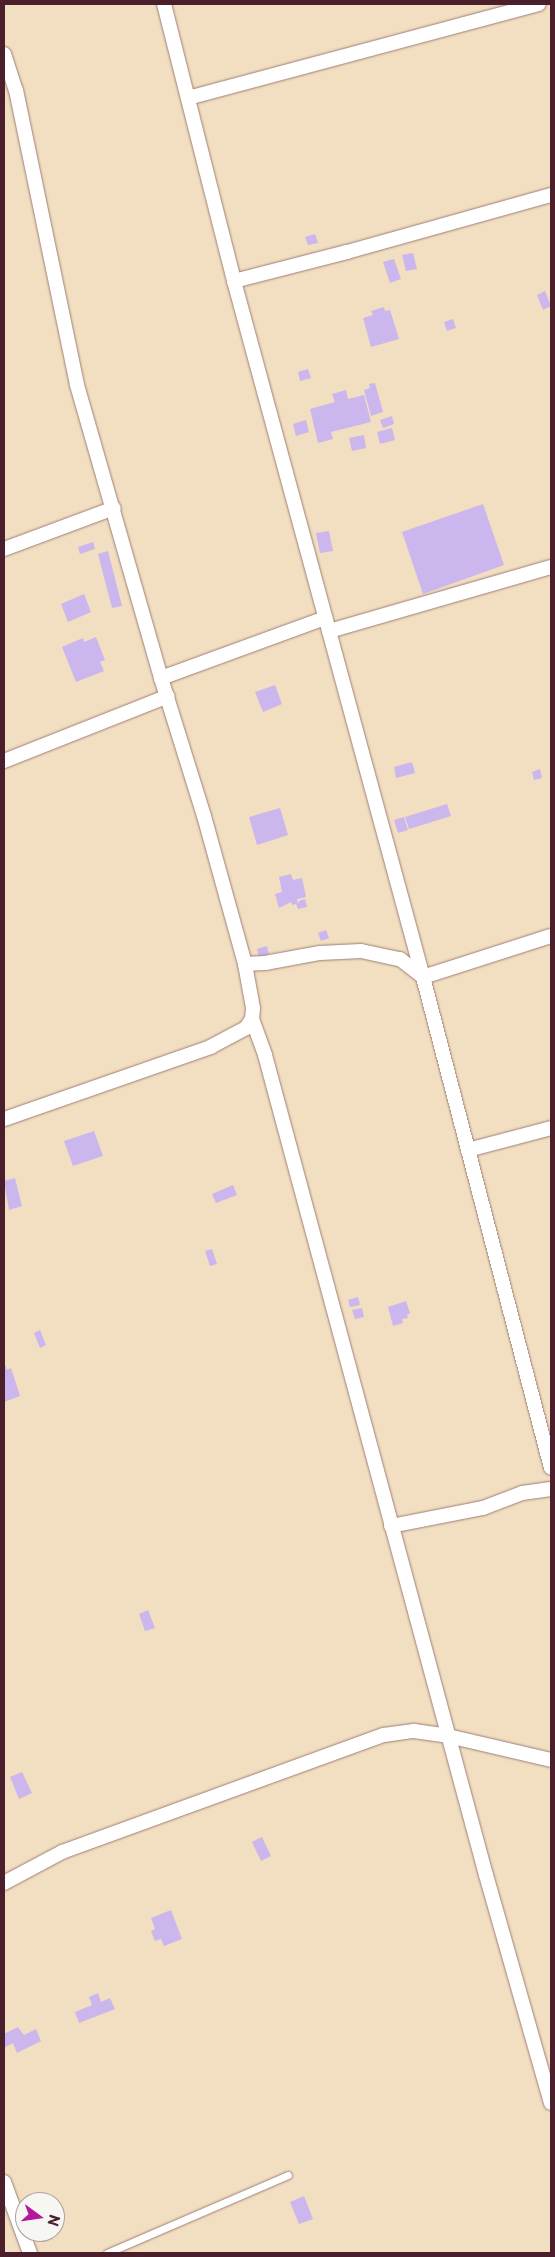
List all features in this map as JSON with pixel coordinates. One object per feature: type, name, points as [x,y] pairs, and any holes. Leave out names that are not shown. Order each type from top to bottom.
[{"type":"street","points":[[164,4],[234,281],[423,977],[551,1468]]},
{"type":"street","points":[[188,98],[539,4]]},
{"type":"street","points":[[4,54],[16,90],[78,385],[244,964],[252,998],[252,1019],[265,1055],[448,1736],[551,2103]]},
{"type":"street","points":[[234,281],[347,252],[551,195]]},
{"type":"street","points":[[4,549],[114,508]]},
{"type":"street","points":[[161,678],[327,625],[551,567]]},
{"type":"street","points":[[4,761],[168,696]]},
{"type":"street","points":[[423,977],[551,936]]},
{"type":"street","points":[[244,964],[265,963],[320,953],[361,951],[400,959],[423,977]]},
{"type":"street","points":[[4,1119],[211,1048],[240,1033],[252,1019]]},
{"type":"street","points":[[468,1150],[551,1128]]},
{"type":"street","points":[[392,1526],[483,1508],[522,1493],[551,1489]]},
{"type":"street","points":[[4,1883],[62,1852],[384,1735],[414,1731],[448,1736],[551,1760]]},
{"type":"street","points":[[4,2182],[30,2253]]},
{"type":"lane","points":[[107,2253],[288,2175]]},
{"type":"building","points":[[315,234],[318,243],[308,245],[305,237]]},
{"type":"building","points":[[413,253],[417,269],[406,271],[402,255]]},
{"type":"building","points":[[394,259],[401,279],[390,283],[383,262]]},
{"type":"building","points":[[545,291],[551,306],[543,310],[537,295]]},
{"type":"building","points":[[384,307],[385,311],[390,310],[399,339],[371,347],[363,318],[373,315],[371,311]]},
{"type":"building","points":[[453,319],[456,328],[447,331],[444,322]]},
{"type":"building","points":[[308,369],[311,378],[300,381],[298,372]]},
{"type":"building","points":[[375,383],[383,412],[371,416],[364,390],[370,388],[369,384]]},
{"type":"building","points":[[346,390],[348,399],[364,395],[371,422],[331,432],[333,439],[318,443],[310,409],[335,402],[332,394]]},
{"type":"building","points":[[392,416],[394,424],[383,428],[380,420]]},
{"type":"building","points":[[306,420],[309,432],[296,436],[293,424]]},
{"type":"building","points":[[392,428],[395,440],[380,444],[377,432]]},
{"type":"building","points":[[364,435],[366,448],[352,451],[349,438]]},
{"type":"building","points":[[483,504],[504,565],[423,594],[402,532]]},
{"type":"building","points":[[329,531],[333,551],[320,553],[316,533]]},
{"type":"building","points":[[93,542],[95,549],[80,554],[78,547]]},
{"type":"building","points":[[108,551],[122,606],[112,608],[98,554]]},
{"type":"building","points":[[84,594],[91,612],[68,622],[61,604]]},
{"type":"building","points":[[96,637],[105,660],[100,662],[104,671],[76,682],[62,647],[83,638],[84,642]]},
{"type":"building","points":[[275,685],[282,704],[263,712],[255,692]]},
{"type":"building","points":[[412,762],[415,773],[396,778],[394,767]]},
{"type":"building","points":[[540,769],[542,778],[534,780],[532,772]]},
{"type":"building","points":[[447,804],[451,816],[409,829],[405,817]]},
{"type":"building","points":[[280,808],[288,835],[257,845],[249,817]]},
{"type":"building","points":[[404,817],[408,830],[398,833],[394,820]]},
{"type":"building","points":[[291,874],[293,880],[302,878],[306,897],[297,899],[298,904],[299,901],[305,899],[307,907],[298,909],[296,904],[292,905],[291,902],[279,908],[275,894],[282,892],[279,877]]},
{"type":"building","points":[[326,930],[329,938],[321,941],[318,933]]},
{"type":"building","points":[[267,946],[269,954],[259,957],[257,949]]},
{"type":"building","points":[[94,1131],[103,1156],[73,1166],[64,1141]]},
{"type":"building","points":[[15,1178],[22,1206],[9,1210],[4,1181]]},
{"type":"building","points":[[233,1185],[237,1195],[216,1203],[212,1194]]},
{"type":"building","points":[[212,1249],[217,1264],[210,1266],[205,1251]]},
{"type":"building","points":[[358,1297],[360,1305],[350,1307],[348,1300]]},
{"type":"building","points":[[406,1301],[410,1313],[407,1315],[408,1318],[402,1319],[403,1323],[393,1326],[388,1307]]},
{"type":"building","points":[[362,1308],[364,1317],[355,1319],[352,1310]]},
{"type":"building","points":[[40,1330],[46,1345],[40,1348],[34,1333]]},
{"type":"building","points":[[4,1362],[7,1370],[11,1368],[20,1396],[4,1402]]},
{"type":"building","points":[[148,1610],[155,1628],[145,1631],[139,1614]]},
{"type":"building","points":[[22,1772],[32,1793],[19,1799],[10,1777]]},
{"type":"building","points":[[262,1837],[271,1856],[261,1861],[252,1842]]},
{"type":"building","points":[[171,1910],[182,1939],[164,1946],[161,1939],[155,1941],[151,1931],[155,1929],[151,1918]]},
{"type":"building","points":[[98,1993],[101,2002],[110,1998],[115,2009],[79,2023],[75,2012],[92,2005],[89,1997]]},
{"type":"building","points":[[18,2027],[24,2035],[36,2029],[41,2041],[17,2053],[13,2043],[4,2048],[4,2034]]},
{"type":"building","points":[[304,2196],[313,2219],[299,2224],[290,2202]]}]
